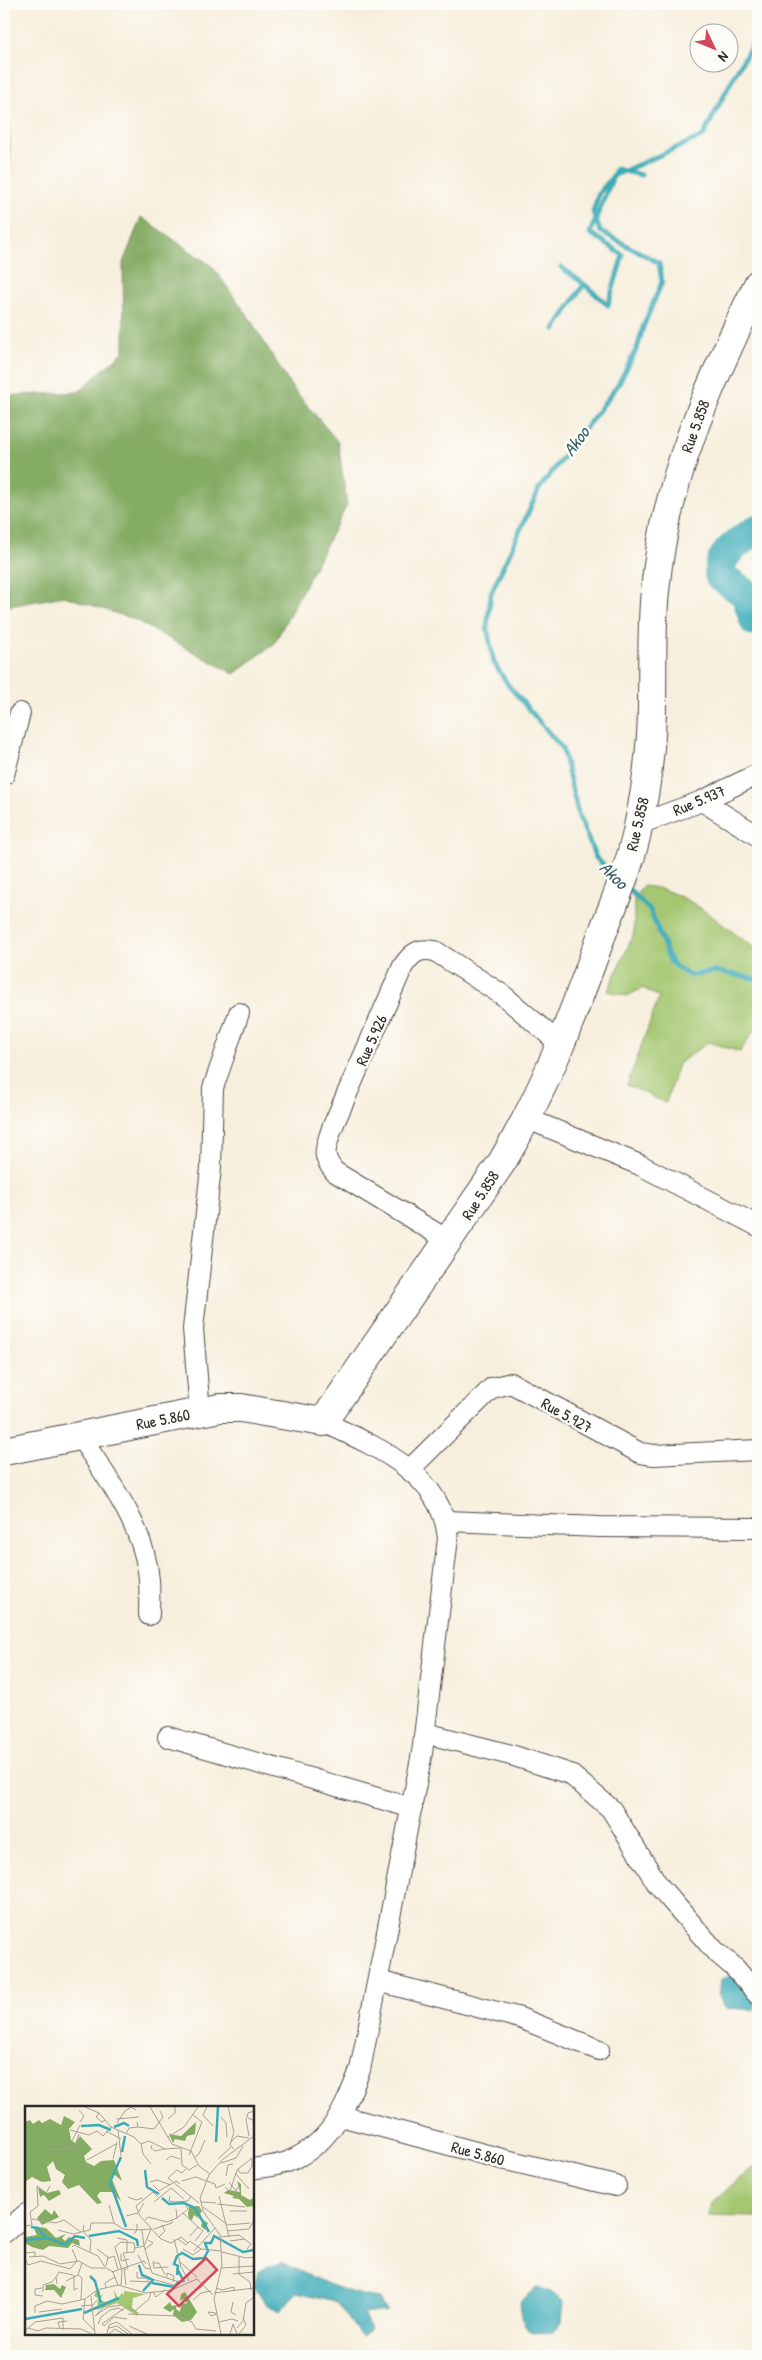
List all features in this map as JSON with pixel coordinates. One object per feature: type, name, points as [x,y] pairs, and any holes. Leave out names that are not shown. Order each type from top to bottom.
[{"type":"street","name":"Rue 5.858","points":[[323,1422],[450,1241],[502,1162],[528,1119],[561,1045],[631,852],[639,824],[652,733],[651,643],[655,588],[667,512],[686,449],[712,379],[758,284]]},
{"type":"street","points":[[4,775],[20,713]]},
{"type":"street","name":"Rue 5.937","points":[[639,824],[702,801],[758,774]]},
{"type":"street","points":[[702,801],[758,836]]},
{"type":"street","name":"Rue 5.926","points":[[450,1241],[335,1172],[327,1163],[324,1154],[332,1128],[403,966],[412,954],[423,949],[435,952],[504,996],[561,1045]]},
{"type":"street","points":[[200,1412],[193,1329],[211,1168],[213,1088],[239,1013]]},
{"type":"street","points":[[528,1119],[640,1165],[758,1226]]},
{"type":"street","name":"Rue 5.927","points":[[409,1470],[492,1388],[511,1383],[640,1453],[654,1455],[758,1450]]},
{"type":"street","name":"Rue 5.860","points":[[4,1451],[200,1412],[241,1408],[323,1422]]},
{"type":"street","points":[[254,2169],[286,2162],[309,2149],[330,2131],[341,2116],[360,2070],[425,1733],[448,1538],[446,1521],[429,1487],[378,1448],[323,1422]]},
{"type":"street","points":[[79,1436],[111,1483],[131,1519],[142,1546],[150,1579],[149,1615]]},
{"type":"street","points":[[446,1521],[600,1527],[758,1528]]},
{"type":"street","points":[[425,1733],[511,1755],[570,1774],[611,1809],[658,1885],[715,1951],[758,1994]]},
{"type":"street","points":[[168,1737],[412,1808]]},
{"type":"street","points":[[378,1981],[520,2018],[599,2050]]},
{"type":"street","name":"Rue 5.860","points":[[341,2116],[502,2159],[616,2186]]},
{"type":"street","points":[[4,2233],[25,2215]]},
{"type":"green space","points":[[4,105],[8,114],[10,161],[4,170]]},
{"type":"green space","points":[[141,217],[212,266],[248,316],[291,386],[338,442],[347,505],[274,644],[234,674],[133,619],[64,596],[4,607],[4,396],[78,392],[124,351],[123,263]]},
{"type":"green space","points":[[643,886],[675,894],[690,902],[758,950],[758,1024],[740,1052],[708,1042],[678,1064],[666,1103],[627,1085],[659,997],[643,988],[627,996],[608,991],[634,933],[634,898]]},
{"type":"green space","points":[[758,2163],[758,2217],[708,2216],[711,2203]]},
{"type":"water","points":[[737,1974],[754,1993],[755,2010],[725,2008],[719,1996],[721,1979]]},
{"type":"water","points":[[281,2262],[341,2289],[379,2298],[387,2311],[363,2314],[371,2329],[361,2336],[335,2301],[296,2292],[281,2311],[267,2305],[254,2287],[258,2271]]},
{"type":"water","points":[[538,2287],[551,2292],[564,2302],[562,2322],[553,2332],[531,2331],[524,2324],[522,2318],[520,2302]]},
{"type":"waterway","name":"Akoo","points":[[615,876],[596,858],[579,817],[562,748],[509,686],[494,663],[487,627],[491,593],[539,489],[618,385],[638,346],[643,327],[662,282],[659,263],[600,231],[593,212],[599,193],[613,176],[703,136],[758,34]]},
{"type":"waterway","points":[[561,267],[608,305],[623,255],[590,233],[616,169],[641,175]]},
{"type":"waterway","points":[[555,329],[584,284]]},
{"type":"waterway","name":"Akoo","points":[[758,529],[745,537],[726,554],[720,568],[720,576],[746,594],[755,621],[758,622]]},
{"type":"waterway","points":[[628,889],[650,910],[671,963],[690,976],[714,971],[758,979]]}]
